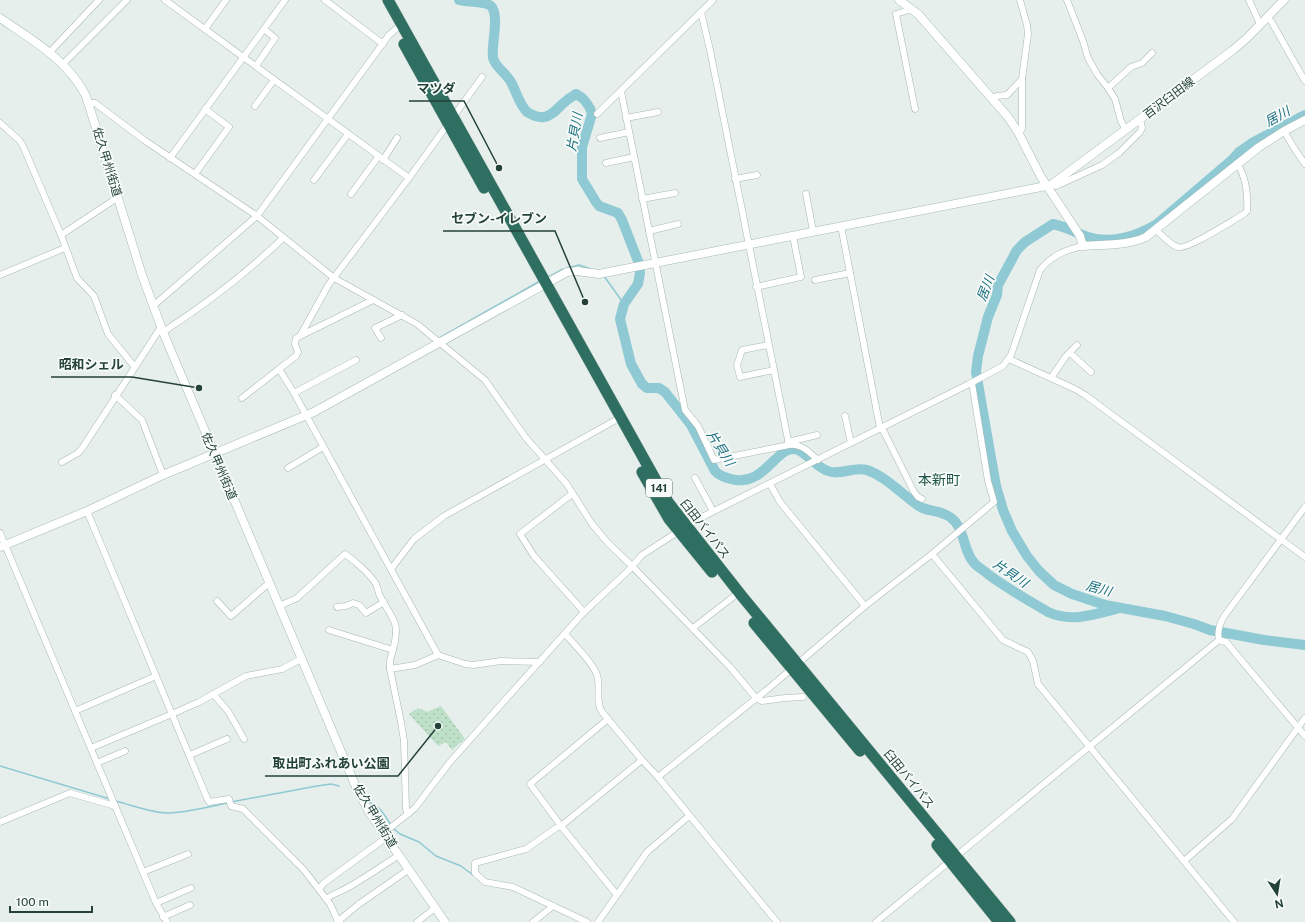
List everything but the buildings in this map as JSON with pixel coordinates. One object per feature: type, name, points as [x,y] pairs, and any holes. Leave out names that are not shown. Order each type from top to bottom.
[{"type":"highway","name":"臼田バイパス","points":[[380,0],[396,30],[451,120]]},
{"type":"highway","name":"臼田バイパス","points":[[388,0],[451,120],[543,286],[682,528],[733,597],[795,667]]},
{"type":"highway","name":"臼田バイパス","points":[[543,286],[614,421],[661,506],[682,528],[953,859],[1010,922]]},
{"type":"highway","name":"臼田バイパス","points":[[953,859],[999,922]]},
{"type":"street","points":[[49,53],[99,0]]},
{"type":"street","points":[[63,64],[127,0]]},
{"type":"street","points":[[165,0],[409,178]]},
{"type":"street","points":[[205,29],[226,0]]},
{"type":"street","points":[[170,158],[285,0]]},
{"type":"street","points":[[597,114],[713,0]]},
{"type":"street","points":[[899,0],[912,9],[1008,117],[1018,132],[1034,165],[1050,185],[1078,233],[1083,246]]},
{"type":"street","points":[[1018,132],[1022,129],[1022,79],[1028,34],[1020,0]]},
{"type":"street","points":[[1067,0],[1083,40],[1088,58],[1097,74],[1115,99],[1121,121],[1126,130]]},
{"type":"street","points":[[1249,0],[1260,24]]},
{"type":"street","name":"百沢臼田線","points":[[1050,185],[1233,50],[1284,0]]},
{"type":"street","points":[[329,1],[383,44]]},
{"type":"street","points":[[912,9],[896,14],[915,109]]},
{"type":"street","points":[[701,12],[788,443]]},
{"type":"street","points":[[1267,16],[1305,81]]},
{"type":"street","name":"佐久甲州街道","points":[[0,18],[63,64],[78,84],[89,103],[153,306],[356,787],[369,812],[445,922]]},
{"type":"street","points":[[256,66],[275,38],[264,29]]},
{"type":"street","points":[[153,306],[257,216],[389,35],[396,30]]},
{"type":"street","points":[[1108,88],[1128,69],[1142,63],[1152,53]]},
{"type":"street","points":[[300,336],[329,284],[409,178],[482,77]]},
{"type":"street","points":[[992,98],[1007,95],[1022,79]]},
{"type":"street","points":[[255,106],[274,80]]},
{"type":"street","points":[[621,91],[685,410],[698,426],[714,460],[817,435]]},
{"type":"street","points":[[89,103],[94,103],[170,158],[257,216],[334,278],[416,324],[485,380],[514,423],[566,483],[592,524],[608,543],[730,666],[756,698],[762,701],[803,697]]},
{"type":"street","points":[[195,174],[229,127],[205,110]]},
{"type":"street","points":[[626,118],[658,112]]},
{"type":"street","points":[[3,546],[87,511],[163,474],[306,416],[564,274],[571,272],[599,274],[1050,185],[1056,186],[1110,160],[1130,143],[1140,132],[1142,128],[1140,119]]},
{"type":"street","points":[[319,889],[386,835],[415,808],[450,762],[584,612],[642,555],[682,528],[713,511],[976,381],[1003,366],[1009,359],[1040,270],[1048,261],[1058,254],[1083,246],[1135,241],[1146,237],[1237,163],[1284,131],[1305,120]]},
{"type":"street","points":[[0,124],[19,140],[23,146],[61,235],[77,278],[94,296],[108,334],[134,366]]},
{"type":"street","points":[[1284,131],[1305,164]]},
{"type":"street","points":[[600,138],[629,132]]},
{"type":"street","points":[[314,180],[348,134]]},
{"type":"street","points":[[351,194],[397,138]]},
{"type":"street","points":[[606,163],[634,157]]},
{"type":"street","points":[[1156,230],[1179,248],[1183,248],[1244,214],[1247,211],[1246,190],[1237,163]]},
{"type":"street","points":[[735,179],[756,175]]},
{"type":"street","points":[[642,199],[675,193]]},
{"type":"street","points":[[806,194],[813,231]]},
{"type":"street","points":[[61,235],[118,198]]},
{"type":"street","points":[[649,230],[678,224]]},
{"type":"street","points":[[841,226],[880,428],[883,430],[914,492],[922,499]]},
{"type":"street","points":[[756,287],[801,277],[793,236]]},
{"type":"street","points":[[62,462],[78,453],[134,366],[162,329],[211,300],[259,261],[283,238]]},
{"type":"street","points":[[0,275],[66,248]]},
{"type":"street","points":[[815,280],[850,273]]},
{"type":"street","points":[[242,398],[296,356],[298,352],[295,340],[300,336],[373,300]]},
{"type":"street","points":[[381,338],[375,328],[402,315]]},
{"type":"street","points":[[768,345],[742,350],[737,365],[740,377],[774,370]]},
{"type":"street","points":[[1051,378],[1077,345]]},
{"type":"street","points":[[1070,352],[1091,372]]},
{"type":"street","points":[[1009,359],[1085,395],[1305,557]]},
{"type":"street","points":[[294,393],[356,360]]},
{"type":"street","points":[[280,369],[438,655]]},
{"type":"street","points":[[658,777],[795,667],[865,606],[932,554],[994,502],[988,482],[976,381]]},
{"type":"street","points":[[115,395],[142,420],[163,474]]},
{"type":"street","points":[[846,416],[851,443]]},
{"type":"street","points":[[391,569],[414,539],[456,508],[614,421]]},
{"type":"street","points":[[788,443],[807,450],[817,460]]},
{"type":"street","points":[[288,468],[323,448]]},
{"type":"street","points":[[695,478],[713,511]]},
{"type":"street","points":[[770,484],[780,502],[865,606]]},
{"type":"street","points":[[572,494],[520,534],[534,556],[584,612]]},
{"type":"street","points":[[876,922],[1090,746],[1218,638],[1220,626],[1225,615],[1305,507]]},
{"type":"street","points":[[87,511],[210,802],[229,799],[230,802],[245,811],[304,870],[326,899],[339,922],[359,904],[408,870]]},
{"type":"street","points":[[0,533],[3,546],[76,711],[156,903],[165,920],[190,905]]},
{"type":"street","points":[[279,606],[297,598],[345,554],[355,561],[375,584],[395,620],[396,637],[390,660],[390,669],[404,741],[406,809],[408,814]]},
{"type":"street","points":[[932,554],[1003,640],[1028,652],[1033,661],[1038,684],[1234,922]]},
{"type":"street","points":[[217,601],[231,616],[269,583]]},
{"type":"street","points":[[693,628],[733,597]]},
{"type":"street","points":[[337,607],[346,606],[353,603],[358,605],[366,613],[384,602]]},
{"type":"street","points":[[329,630],[393,650]]},
{"type":"street","points":[[565,634],[596,672],[600,709],[777,922]]},
{"type":"street","points":[[1218,638],[1226,642],[1305,736]]},
{"type":"street","points":[[390,669],[415,665],[438,655],[465,664],[473,665],[501,661],[540,662]]},
{"type":"street","points":[[91,748],[172,714],[246,676],[282,669],[301,659]]},
{"type":"street","points":[[76,711],[156,676]]},
{"type":"street","points":[[213,694],[228,711],[244,739]]},
{"type":"street","points":[[1184,861],[1232,819],[1305,718]]},
{"type":"street","points":[[608,719],[530,784],[561,826],[617,895]]},
{"type":"street","points":[[190,755],[227,739]]},
{"type":"street","points":[[97,763],[125,751]]},
{"type":"street","points":[[468,865],[526,849],[561,826],[642,760]]},
{"type":"street","points":[[0,822],[70,793],[113,802]]},
{"type":"street","points":[[598,922],[647,852],[689,816]]},
{"type":"street","points":[[143,872],[188,854]]},
{"type":"street","points":[[326,899],[366,877],[399,855]]},
{"type":"street","points":[[475,864],[475,873],[485,882],[513,887],[552,907],[587,922]]},
{"type":"street","points":[[156,903],[191,888]]},
{"type":"street","points":[[533,922],[552,907]]},
{"type":"street","points":[[417,922],[435,908]]},
{"type":"green space","points":[[441,706],[465,739],[452,750],[446,742],[438,746],[409,714],[418,708],[427,712]]},
{"type":"waterway","name":"片貝川","points":[[459,0],[480,2],[491,6],[495,16],[494,61],[511,82],[524,109],[527,112],[537,117],[547,116],[553,113],[576,94],[584,100],[590,108],[592,114],[582,147],[582,179],[599,206],[618,213],[638,261],[640,273],[638,284],[624,304],[620,319],[631,364],[642,384],[647,388],[659,388],[665,392],[691,425],[717,473],[731,479],[743,480],[753,477],[762,472],[784,452],[791,449],[802,452],[820,467],[828,471],[837,472],[857,469],[867,470],[887,481],[919,506],[950,517],[959,527],[968,553],[975,564],[1003,585],[1048,612],[1066,617],[1075,617],[1093,615],[1120,608]]},
{"type":"waterway","name":"居川","points":[[1305,115],[1252,143],[1239,152],[1233,159],[1157,224],[1149,229],[1131,236],[1113,240],[1103,240],[1094,239],[1053,224],[1025,242],[1017,250],[998,285],[997,295],[988,317],[978,356],[976,372],[996,486],[1003,510],[1012,531],[1027,556],[1039,571],[1054,585],[1072,594],[1105,605],[1165,616],[1210,630],[1264,640],[1305,645]]},
{"type":"waterway","points":[[567,268],[579,265],[594,270]]},
{"type":"waterway","points":[[547,278],[563,269]]},
{"type":"waterway","points":[[604,276],[624,304]]},
{"type":"waterway","points":[[441,337],[540,281]]},
{"type":"waterway","points":[[0,766],[110,799]]},
{"type":"waterway","points":[[231,802],[317,786],[331,784],[339,786]]},
{"type":"waterway","points":[[115,801],[147,810],[166,813],[189,811],[227,803]]},
{"type":"waterway","points":[[368,802],[376,805],[391,825]]},
{"type":"waterway","points":[[393,828],[400,834],[419,842],[436,856],[461,866],[473,875]]},
{"type":"place","name":"マツダ","points":[[499,168]]},
{"type":"place","name":"セブン-イレブン","points":[[585,302]]},
{"type":"place","name":"昭和シェル","points":[[199,388]]},
{"type":"place","name":"取出町ふれあい公園","points":[[438,726]]},
{"type":"district","name":"本新町","points":[[939,480]]}]
